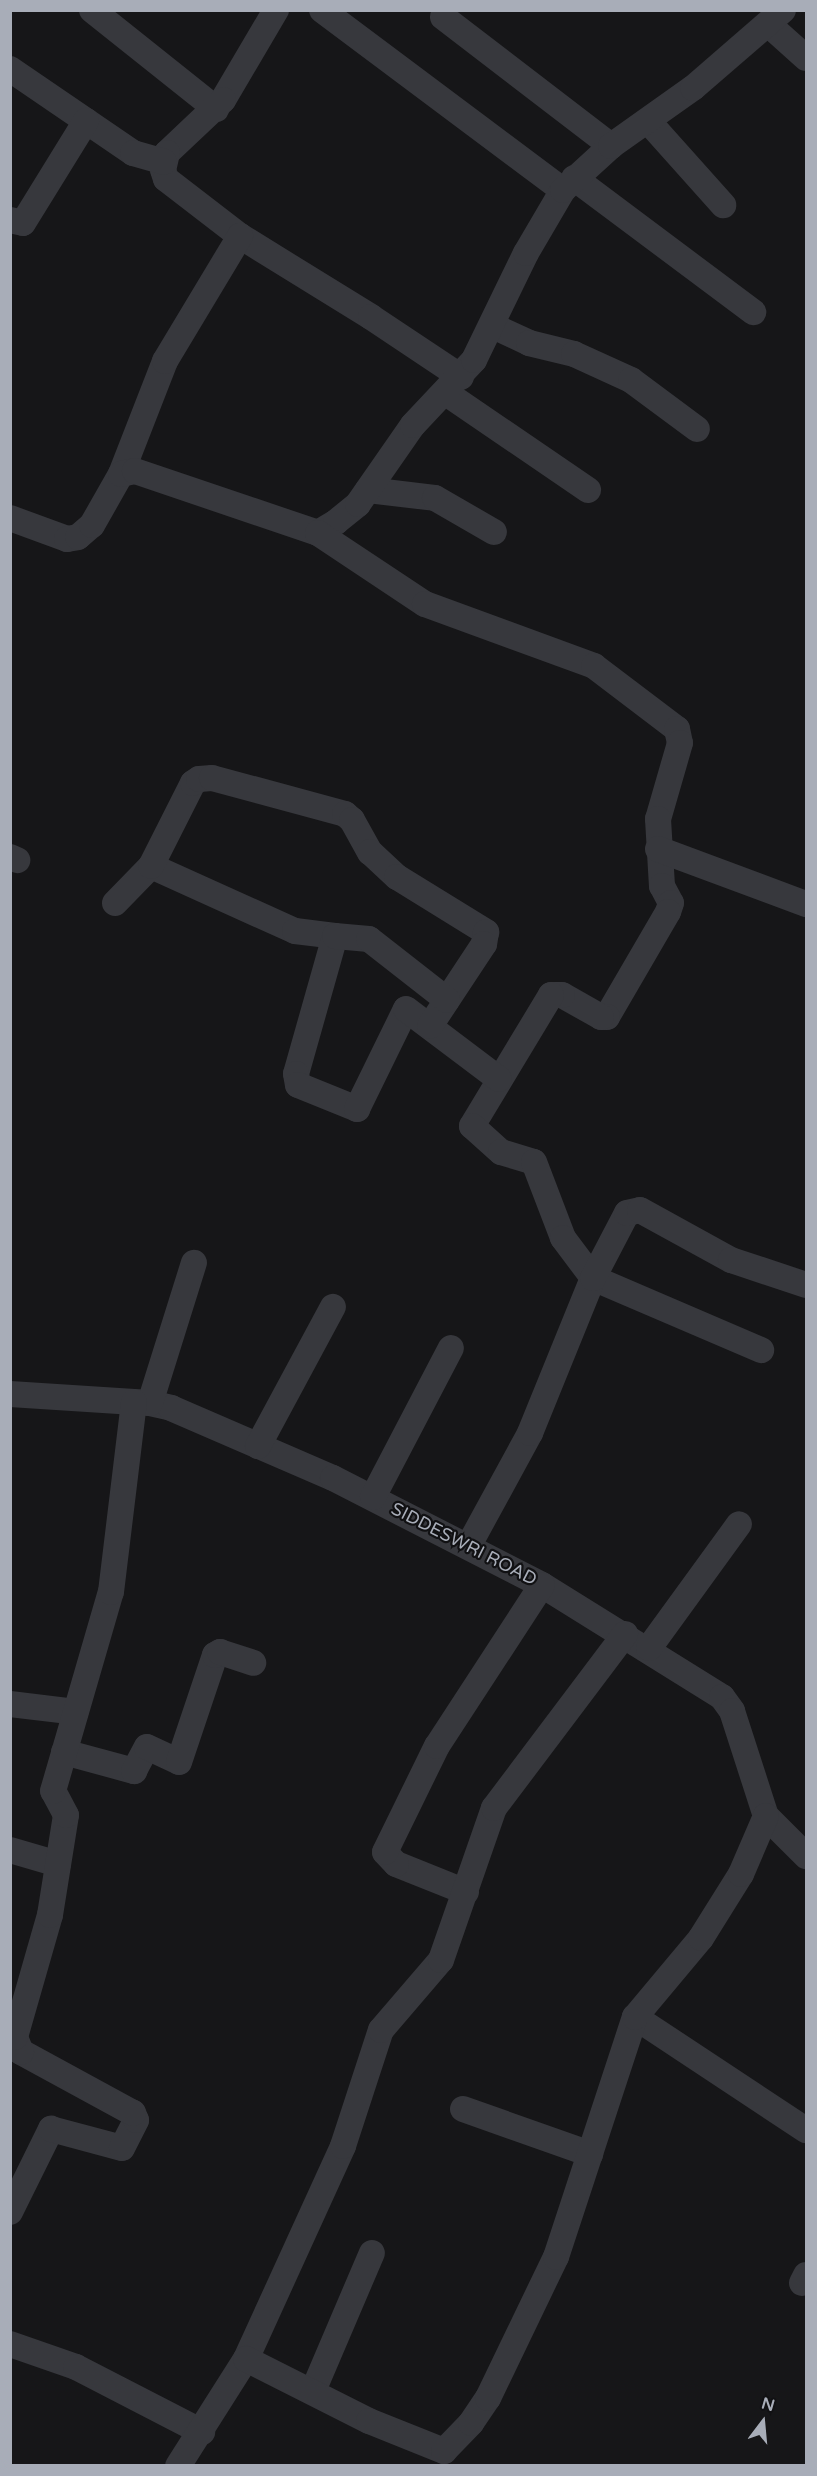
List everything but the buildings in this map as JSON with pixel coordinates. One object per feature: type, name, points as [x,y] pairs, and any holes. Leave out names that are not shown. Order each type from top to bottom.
[{"type":"street","points":[[92,10],[216,110]]},
{"type":"street","points":[[276,10],[216,110],[175,144],[164,162],[163,171],[172,185],[240,237],[371,317],[453,385],[588,490]]},
{"type":"street","points":[[322,10],[753,312]]},
{"type":"street","points":[[318,533],[349,512],[369,490],[413,425],[453,385],[493,326],[526,253],[568,184],[611,146],[648,121],[772,16],[807,58]]},
{"type":"street","points":[[443,17],[611,146]]},
{"type":"street","points":[[10,69],[137,155],[164,162]]},
{"type":"street","points":[[10,220],[23,223],[86,121]]},
{"type":"street","points":[[648,121],[723,205]]},
{"type":"street","points":[[10,518],[67,539],[78,537],[92,525],[121,474],[165,361],[240,237]]},
{"type":"street","points":[[493,326],[530,343],[574,354],[636,383],[697,429]]},
{"type":"street","points":[[121,474],[144,472],[318,533],[425,603],[588,664],[663,715],[677,729],[680,743],[659,810],[658,849],[663,886],[671,907],[610,1013],[601,1017],[553,993],[472,1126],[501,1152],[534,1162],[560,1233],[593,1278],[761,1350]]},
{"type":"street","points":[[369,490],[435,498],[494,532]]},
{"type":"street","points":[[115,903],[151,866],[198,779],[212,778],[345,814],[352,820],[370,852],[397,877],[486,932],[484,944],[430,1026]]},
{"type":"street","points":[[658,849],[807,904]]},
{"type":"street","points":[[151,866],[295,931],[369,939],[447,1000]]},
{"type":"street","points":[[335,936],[294,1078],[298,1085],[357,1109],[403,1011],[408,1010],[500,1079]]},
{"type":"street","points":[[469,1545],[534,1425],[593,1278],[624,1218],[633,1209],[731,1260],[807,1285]]},
{"type":"street","points":[[10,2212],[51,2129],[122,2148],[136,2120],[133,2113],[17,2045],[15,2026],[50,1916],[66,1815],[53,1791],[111,1592],[142,1403],[194,1263]]},
{"type":"street","points":[[258,1446],[333,1307]]},
{"type":"street","points":[[373,1497],[451,1348]]},
{"type":"street","name":"SIDDESWRI ROAD","points":[[10,1394],[142,1403],[191,1416],[373,1497],[542,1585],[707,1685],[727,1704],[766,1816],[807,1856]]},
{"type":"street","points":[[649,1648],[740,1524]]},
{"type":"street","points":[[466,1892],[396,1864],[385,1852],[437,1746],[542,1585]]},
{"type":"street","points":[[178,2466],[202,2432],[246,2359],[343,2146],[381,2030],[393,2012],[438,1967],[494,1809],[626,1634]]},
{"type":"street","points":[[64,1752],[134,1771],[147,1748],[179,1762],[215,1655],[220,1652],[253,1663]]},
{"type":"street","points":[[10,1704],[76,1712]]},
{"type":"street","points":[[246,2359],[441,2458],[471,2423],[493,2388],[556,2257],[635,2017],[701,1938],[741,1874],[766,1816]]},
{"type":"street","points":[[10,1850],[58,1864]]},
{"type":"street","points":[[635,2017],[807,2130]]},
{"type":"street","points":[[463,2109],[590,2154]]},
{"type":"street","points":[[313,2391],[372,2253]]},
{"type":"street","points":[[10,2344],[76,2367],[202,2432]]}]
